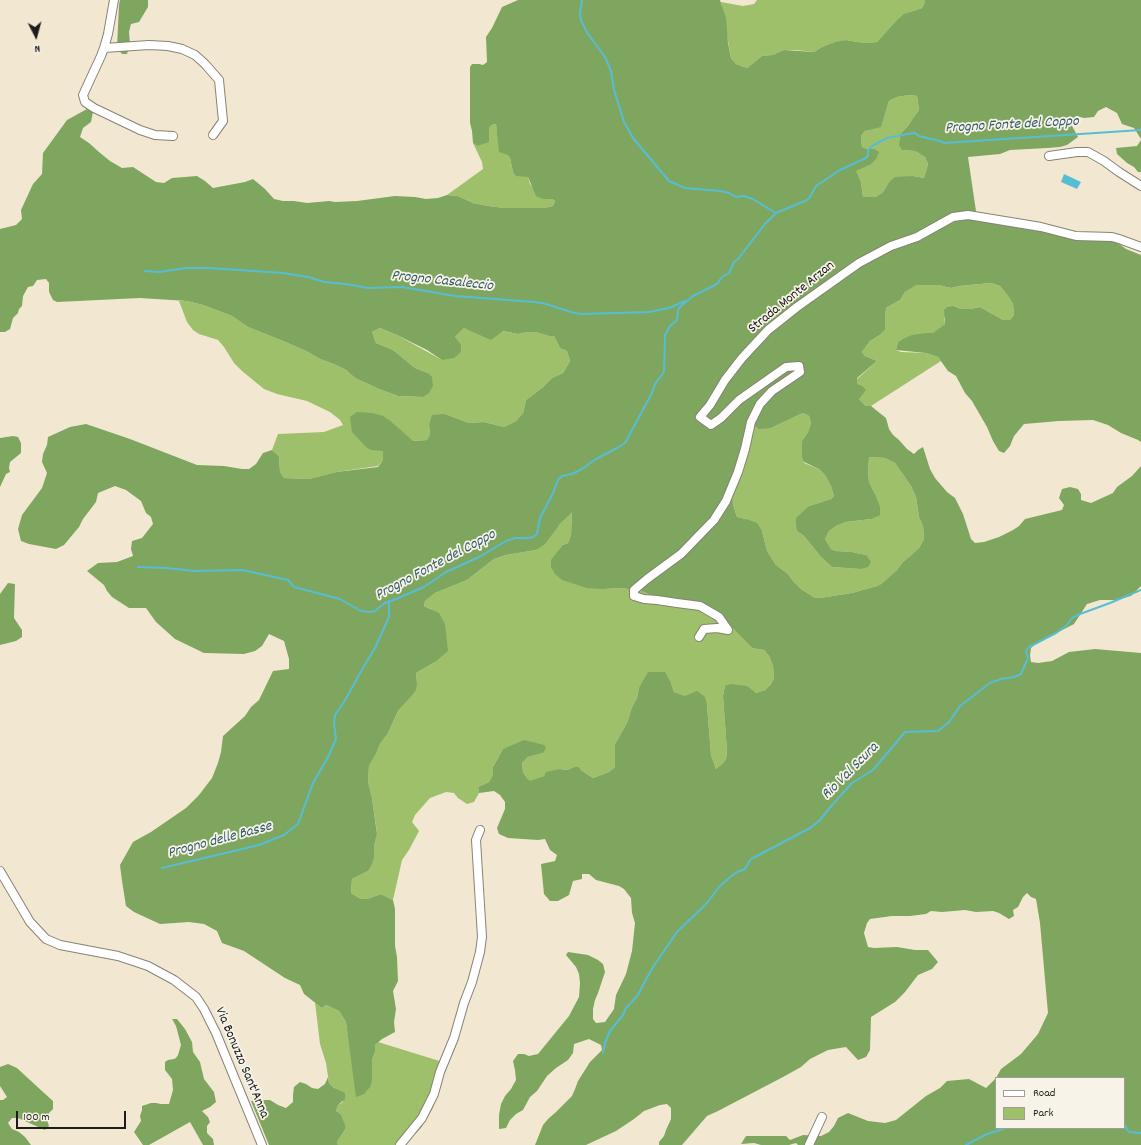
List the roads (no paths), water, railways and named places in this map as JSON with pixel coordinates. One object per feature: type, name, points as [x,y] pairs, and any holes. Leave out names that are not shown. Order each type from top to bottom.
[{"type":"street","points":[[114,0],[104,48],[83,95],[85,102],[94,108],[140,130],[156,135],[173,136]]},
{"type":"street","points":[[104,48],[149,45],[168,46],[182,49],[195,55],[219,80],[223,121],[213,135]]},
{"type":"street","points":[[1049,156],[1088,152],[1141,186]]},
{"type":"street","name":"Strada Monte Arzan","points":[[699,637],[704,628],[728,630],[719,616],[700,606],[644,599],[634,596],[634,590],[681,554],[714,520],[726,501],[738,472],[752,422],[760,404],[772,391],[800,372],[799,366],[786,367],[739,400],[721,418],[711,425],[700,417],[742,358],[768,330],[859,263],[891,246],[917,237],[953,217],[968,216],[1034,226],[1076,236],[1112,238],[1141,247]]},
{"type":"street","points":[[400,1145],[422,1118],[434,1094],[440,1072],[454,1038],[480,952],[482,937],[476,840],[480,830]]},
{"type":"street","name":"Via Bonuzzo Sant'Anna","points":[[0,871],[30,922],[46,939],[60,945],[118,956],[148,966],[174,980],[196,997],[216,1033],[262,1145]]},
{"type":"street","points":[[809,1145],[822,1117]]},
{"type":"water","points":[[1064,174],[1081,182],[1077,189],[1061,182]]},
{"type":"waterway","points":[[582,0],[580,13],[581,21],[588,34],[605,57],[611,71],[614,90],[624,122],[633,138],[669,181],[685,188],[721,191],[736,197],[744,196],[753,199],[776,213]]},
{"type":"waterway","name":"Progno Fonte del Coppo","points":[[138,567],[195,571],[242,570],[288,580],[294,587],[340,599],[361,611],[375,611],[385,603],[424,587],[446,572],[479,557],[506,541],[515,538],[533,537],[537,534],[540,518],[558,480],[562,476],[572,474],[582,469],[596,459],[625,443],[652,393],[655,384],[664,372],[665,335],[670,326],[677,320],[678,310],[681,306],[693,296],[717,284],[722,277],[729,273],[734,262],[776,213],[807,200],[816,186],[840,170],[866,158],[868,156],[868,150],[872,146],[887,138],[915,133],[919,136],[944,143],[1141,130]]},
{"type":"waterway","name":"Progno Casaleccio","points":[[145,271],[159,272],[186,268],[209,268],[283,273],[308,277],[324,282],[368,288],[402,287],[455,296],[535,302],[582,314],[649,312],[669,308],[685,301]]},
{"type":"waterway","name":"Rio Val Scura","points":[[603,1053],[610,1031],[623,1015],[626,1008],[638,995],[653,967],[677,932],[707,903],[719,887],[730,877],[745,869],[750,860],[753,858],[810,828],[819,821],[852,783],[873,770],[905,732],[938,731],[949,722],[960,706],[990,683],[1021,674],[1028,658],[1026,651],[1029,647],[1056,633],[1066,626],[1072,618],[1141,590]]},
{"type":"waterway","name":"Progno delle Basse","points":[[162,868],[259,845],[284,835],[298,824],[313,783],[328,757],[336,739],[334,723],[335,715],[375,648],[389,617],[389,601]]},
{"type":"waterway","points":[[1125,1126],[1129,1132],[1141,1133]]},
{"type":"waterway","points":[[966,1145],[987,1134],[1003,1129]]}]
